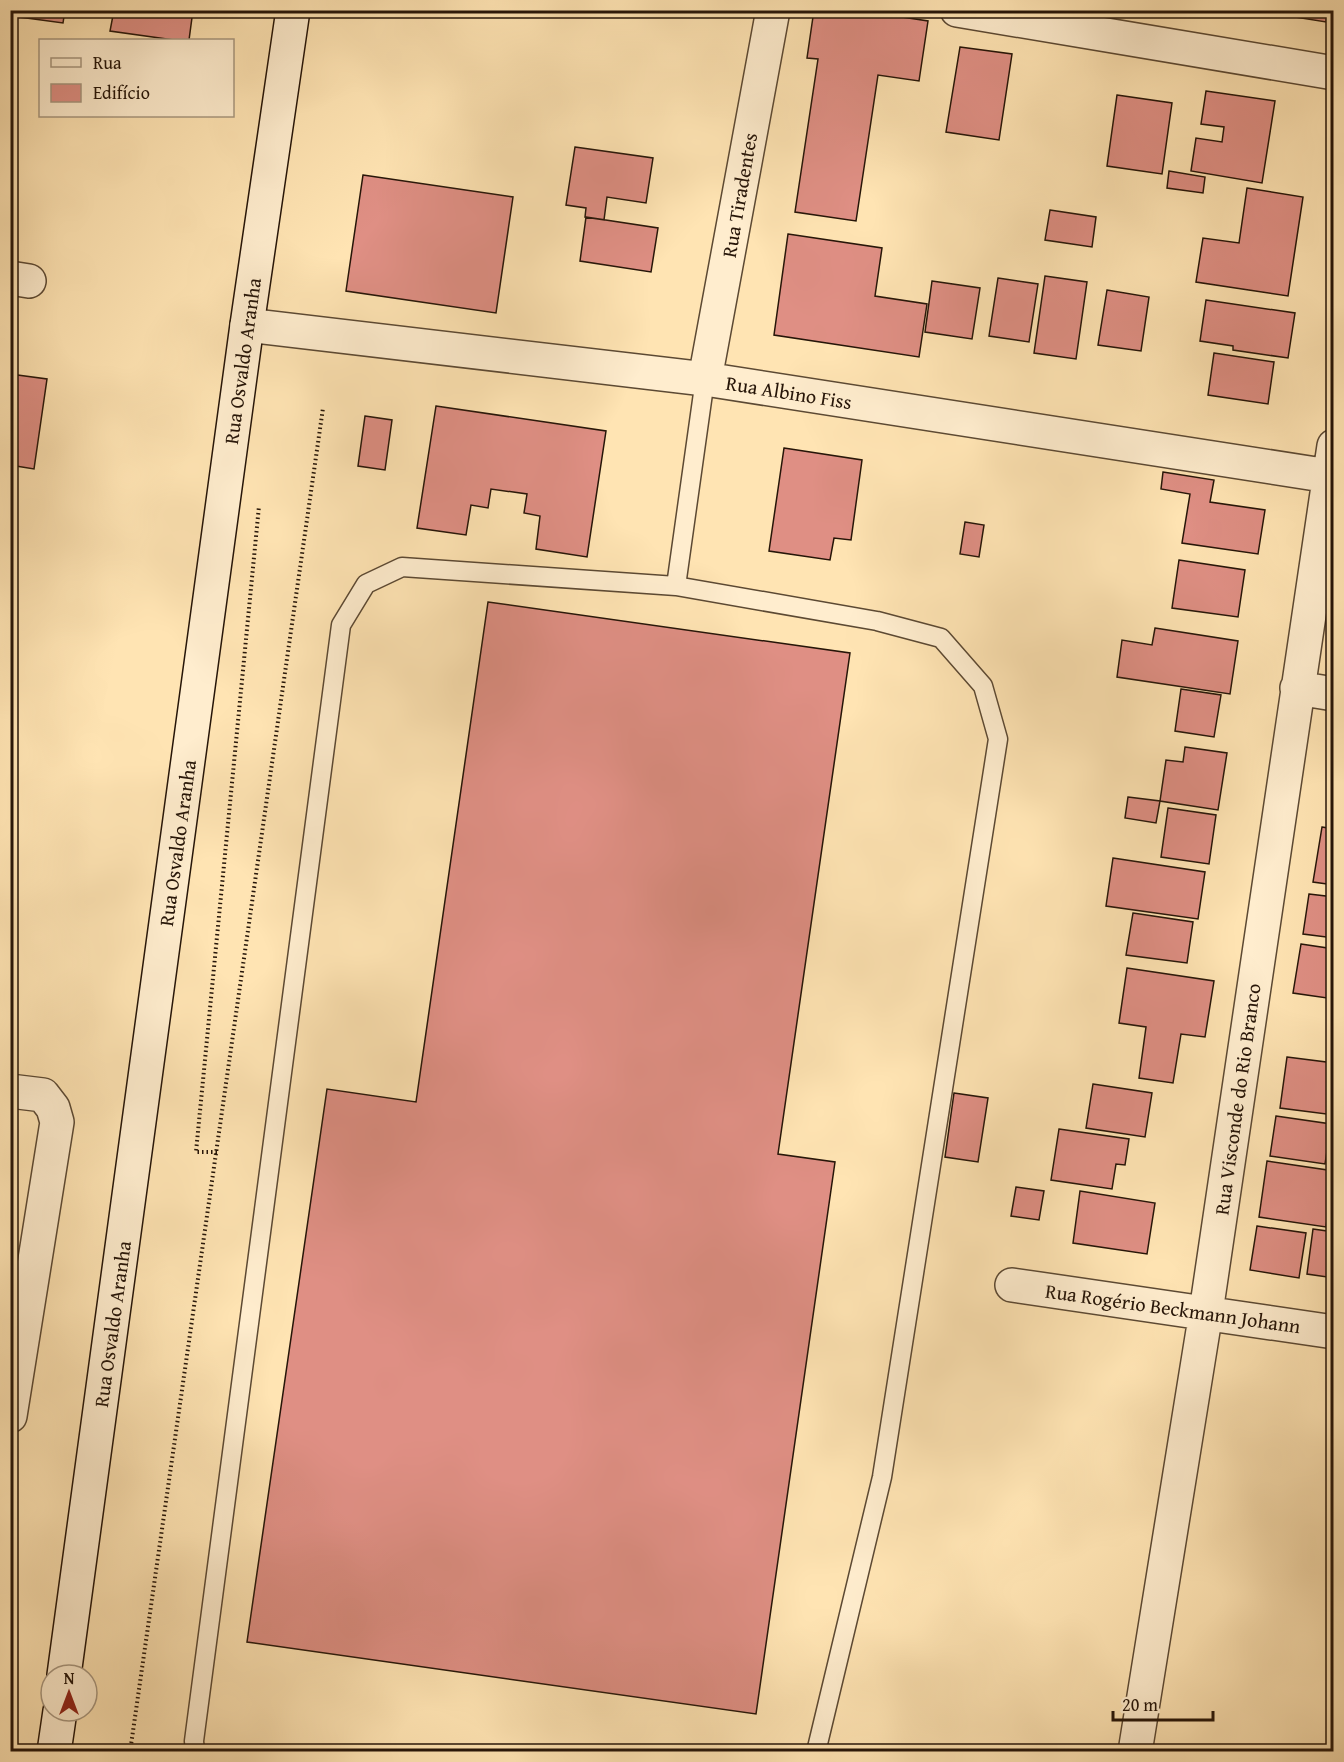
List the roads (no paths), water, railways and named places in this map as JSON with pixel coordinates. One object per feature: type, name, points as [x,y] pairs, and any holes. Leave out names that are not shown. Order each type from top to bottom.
[{"type":"street","name":"Rua Osvaldo Aranha","points":[[66,1663],[247,325],[292,10]]},
{"type":"street","name":"Rua Tiradentes","points":[[705,380],[773,10]]},
{"type":"street","points":[[957,10],[1334,73]]},
{"type":"street","name":"Rua Albino Fiss","points":[[247,325],[705,380],[1331,461]]},
{"type":"street","name":"Rua Visconde do Rio Branco","points":[[1135,1752],[1206,1312],[1331,461]]},
{"type":"street","points":[[1297,688],[1334,694]]},
{"type":"street","points":[[10,1091],[43,1095],[53,1108],[57,1122],[10,1416]]},
{"type":"street","name":"Rua Rogério Beckmann Johann","points":[[1012,1285],[1334,1332]]},
{"type":"street","points":[[54,1752],[58,1723]]},
{"type":"lane","points":[[676,586],[705,380]]},
{"type":"lane","points":[[195,1752],[196,1729],[340,624],[366,584],[402,567],[676,586],[878,621],[941,638],[983,686],[998,740],[882,1477],[816,1752]]}]
